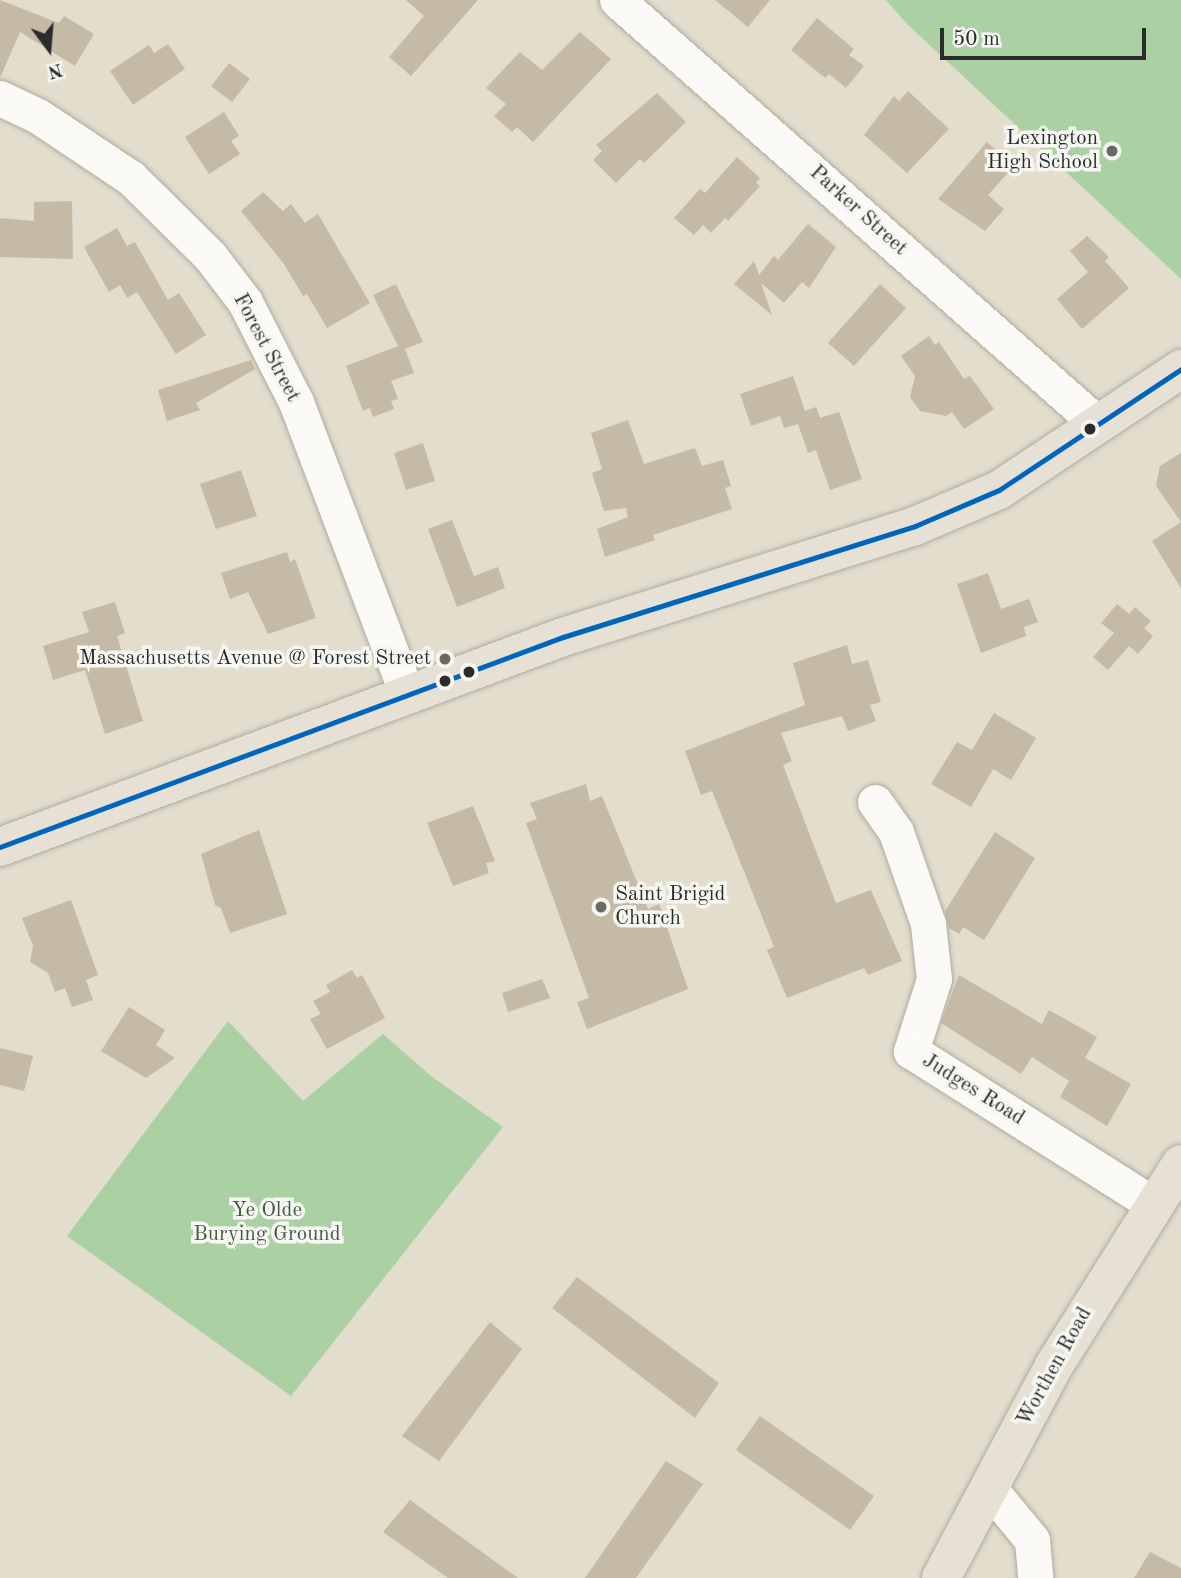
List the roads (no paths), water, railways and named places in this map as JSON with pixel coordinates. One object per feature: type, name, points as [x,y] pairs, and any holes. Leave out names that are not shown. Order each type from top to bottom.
[{"type":"main road","points":[[0,846],[563,636],[915,526],[999,490],[1181,369]]},
{"type":"main road","name":"Worthen Road","points":[[941,1578],[1055,1364],[1153,1204],[1181,1164]]},
{"type":"street","name":"Parker Street","points":[[617,0],[1098,424]]},
{"type":"street","name":"Forest Street","points":[[0,98],[38,116],[131,178],[211,256],[245,302],[296,402],[407,694]]},
{"type":"street","name":"Judges Road","points":[[874,802],[896,832],[928,924],[934,979],[911,1051],[1153,1204]]},
{"type":"street","points":[[989,1488],[1032,1540],[1035,1578]]},
{"type":"place","name":"Lexington High School","points":[[1112,151]]},
{"type":"place","name":"Massachusetts Avenue @ Forest Street","points":[[445,659]]},
{"type":"place","name":"Saint Brigid Church","points":[[601,907]]},
{"type":"park label","name":"Ye Olde Burying Ground","points":[[267,1223]]}]
